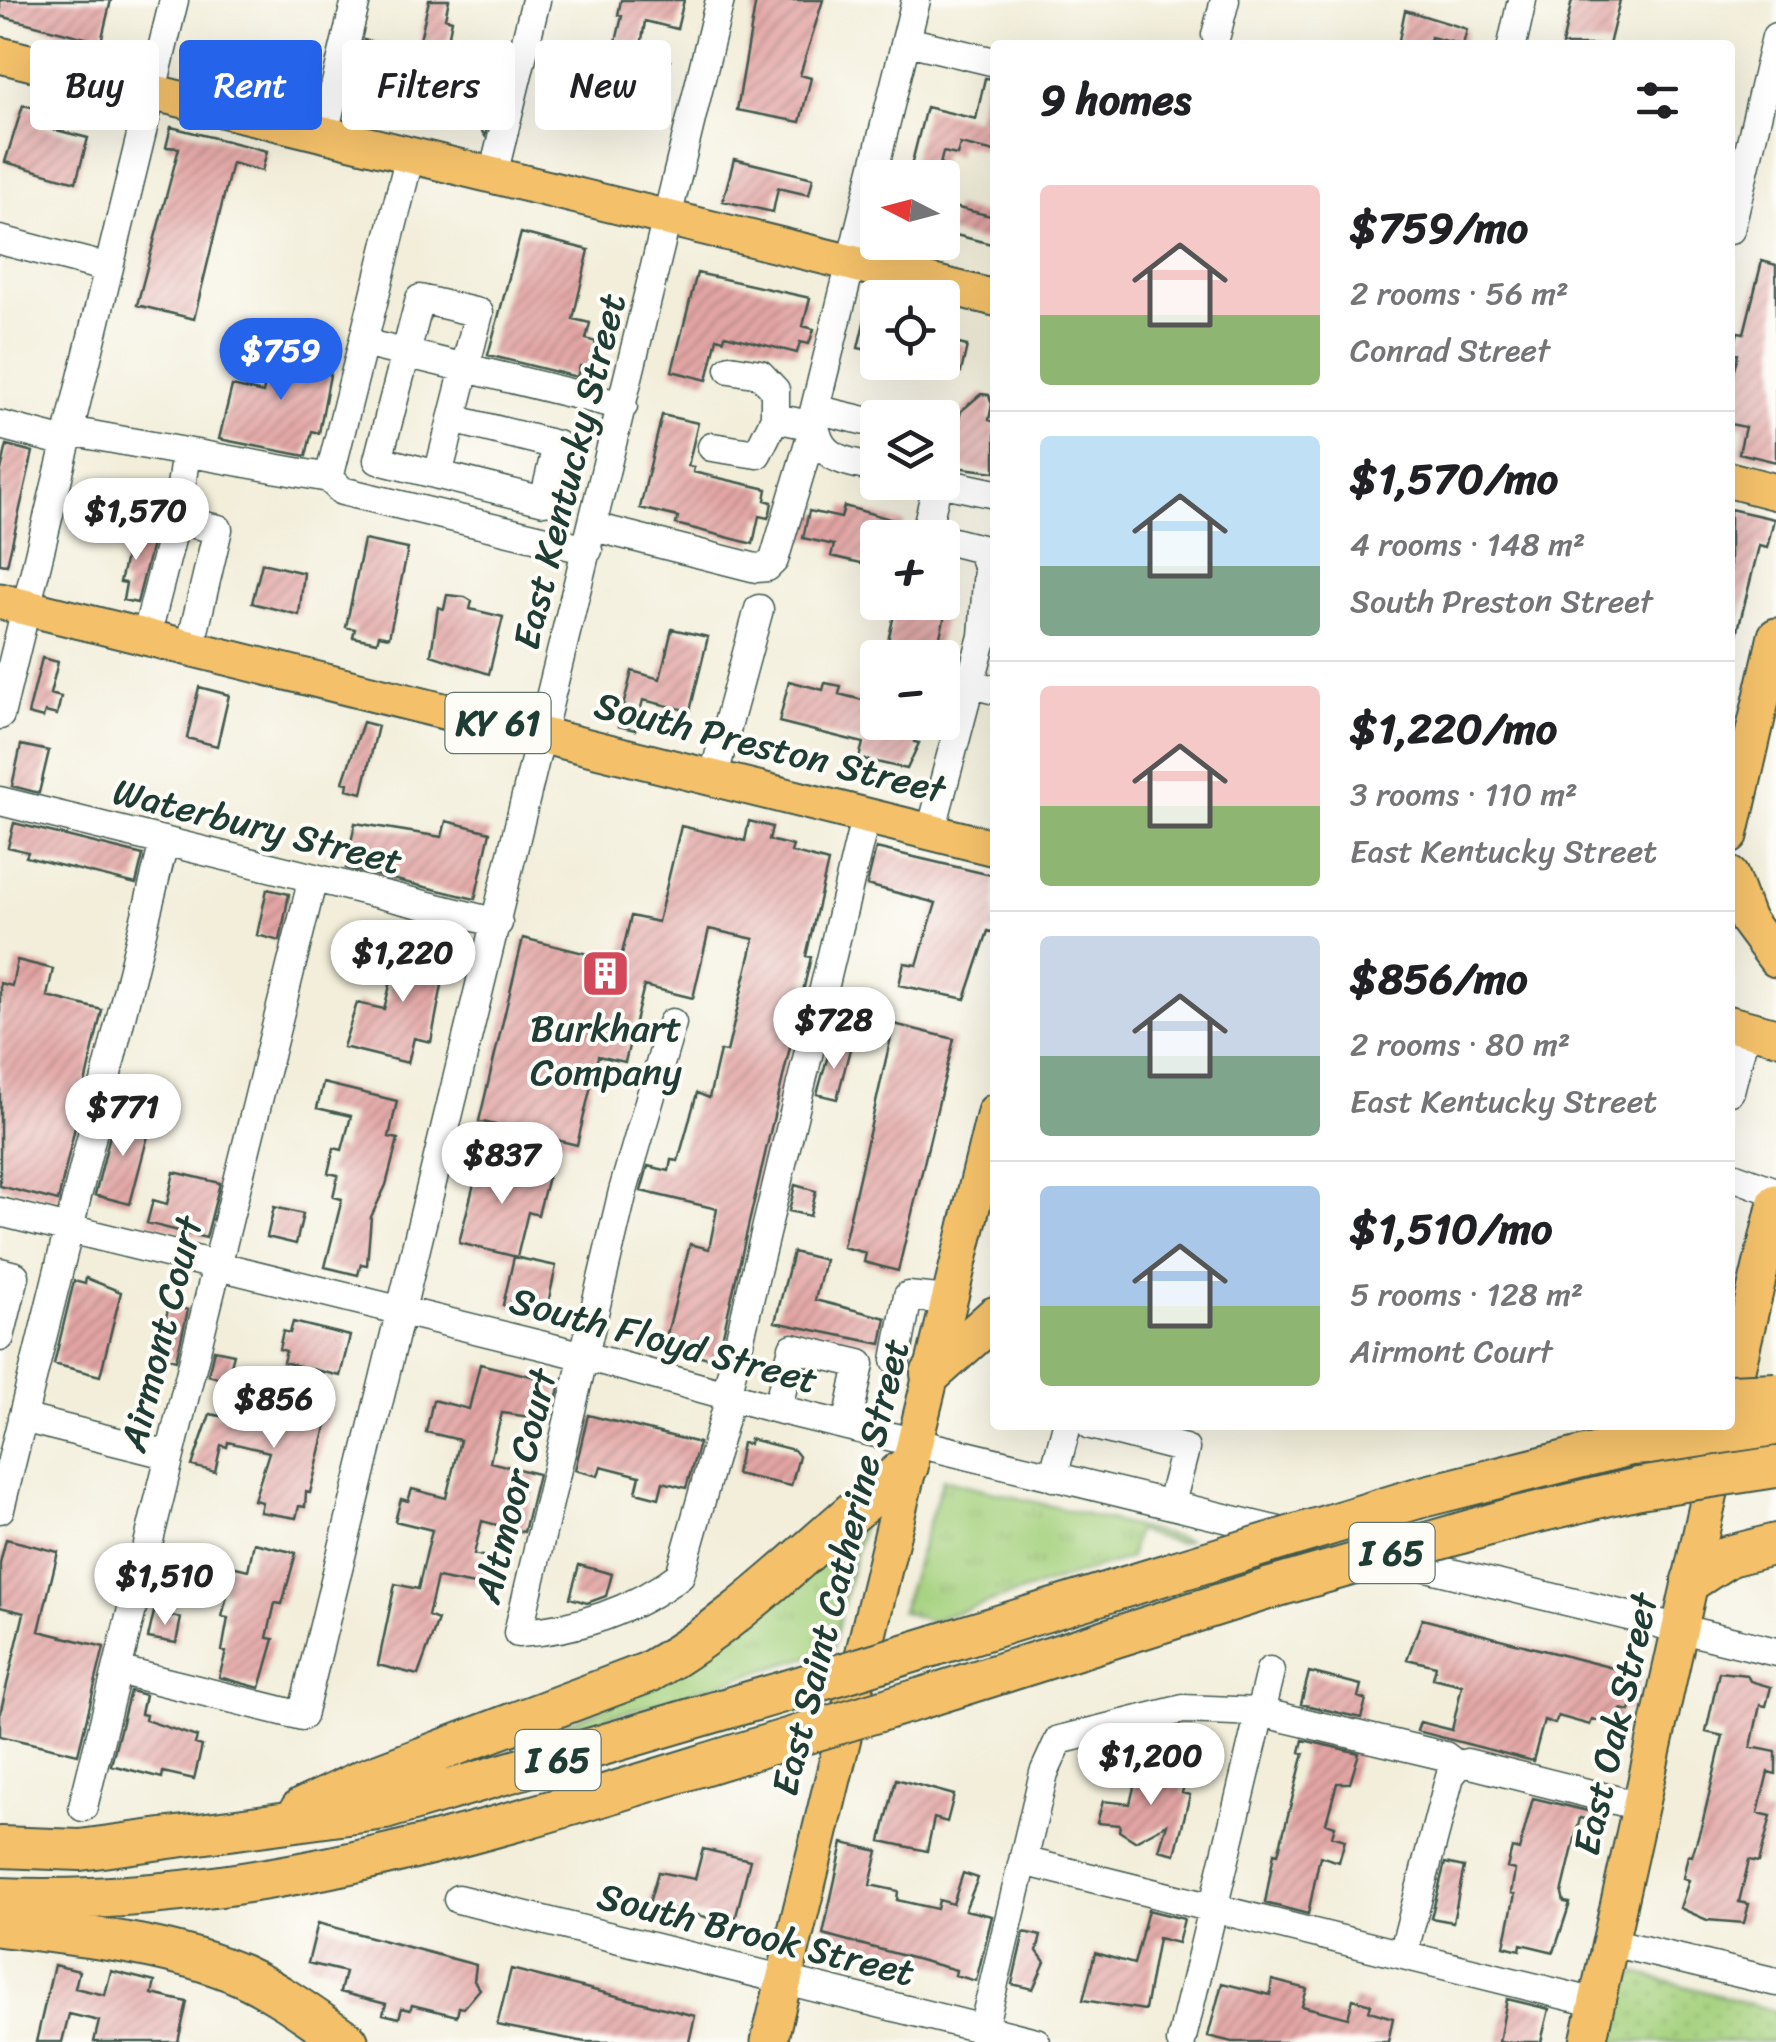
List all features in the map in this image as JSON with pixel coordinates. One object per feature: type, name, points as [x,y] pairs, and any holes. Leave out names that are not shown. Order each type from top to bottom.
[{"type":"highway","points":[[920,1367],[990,1320]]},
{"type":"highway","points":[[1735,1396],[1776,1393]]},
{"type":"highway","name":"I 65","points":[[325,1808],[384,1808],[515,1774],[1418,1498],[1593,1453],[1776,1425]]},
{"type":"highway","points":[[10,1848],[80,1850],[258,1829],[325,1808],[649,1672],[687,1650],[764,1590],[911,1454]]},
{"type":"highway","name":"I 65","points":[[9,1913],[186,1890],[393,1854],[771,1744],[1271,1588],[1514,1518],[1640,1488],[1776,1467]]},
{"type":"highway","points":[[1692,1580],[1729,1556],[1776,1544]]},
{"type":"highway","points":[[9,1913],[212,1964],[266,1988],[348,2042]]},
{"type":"main road","points":[[0,54],[30,62]]},
{"type":"main road","points":[[159,94],[990,297]]},
{"type":"main road","points":[[1735,481],[1776,492]]},
{"type":"main road","name":"South Preston Street","points":[[13,604],[714,775],[990,847]]},
{"type":"main road","points":[[1735,789],[1739,752],[1776,636]]},
{"type":"main road","points":[[1735,888],[1747,920],[1776,959]]},
{"type":"main road","name":"East Saint Catherine Street","points":[[768,2042],[911,1454],[920,1367],[949,1300],[990,1132]]},
{"type":"main road","points":[[1735,1381],[1765,1294],[1775,1211]]},
{"type":"main road","name":"East Oak Street","points":[[1588,2042],[1723,1430]]},
{"type":"street","points":[[159,60],[174,0]]},
{"type":"street","points":[[324,134],[356,0]]},
{"type":"street","points":[[492,175],[536,0]]},
{"type":"street","name":"East Kentucky Street","points":[[117,1670],[302,1716],[720,0]]},
{"type":"street","points":[[0,425],[329,478],[342,491],[766,568],[781,545],[916,0]]},
{"type":"street","points":[[1216,35],[1225,0]]},
{"type":"street","points":[[1513,40],[1522,0]]},
{"type":"street","points":[[1735,209],[1776,37]]},
{"type":"street","points":[[907,41],[990,61]]},
{"type":"street","points":[[0,715],[13,604],[68,436],[142,130]]},
{"type":"street","points":[[329,478],[410,155]]},
{"type":"street","points":[[0,240],[108,268]]},
{"type":"street","points":[[438,475],[452,419],[479,312],[420,298],[378,460],[438,475],[544,501],[558,445],[452,419]]},
{"type":"street","points":[[362,343],[623,406]]},
{"type":"street","points":[[712,447],[756,454],[775,418],[775,390],[760,374],[730,370]]},
{"type":"street","points":[[775,418],[860,422]]},
{"type":"street","points":[[814,418],[818,442],[830,456],[860,464]]},
{"type":"street","points":[[146,637],[176,520],[186,452]]},
{"type":"street","points":[[960,486],[990,493]]},
{"type":"street","points":[[176,520],[218,529],[190,648]]},
{"type":"street","points":[[931,831],[982,687],[989,633],[988,568],[981,550],[960,544]]},
{"type":"street","points":[[714,775],[759,609]]},
{"type":"street","name":"Waterbury Street","points":[[0,801],[498,922]]},
{"type":"street","points":[[728,1396],[866,814]]},
{"type":"street","points":[[0,1508],[164,842]]},
{"type":"street","name":"Airmont Court","points":[[83,1807],[313,878]]},
{"type":"street","name":"Altmoor Court","points":[[672,1023],[623,1191],[518,1633],[570,1628],[606,1616],[680,1575],[728,1396]]},
{"type":"street","points":[[1735,1071],[1751,1029]]},
{"type":"street","points":[[1735,1180],[1775,1211]]},
{"type":"street","name":"South Floyd Street","points":[[0,1212],[585,1356],[847,1426],[911,1454],[1053,1476],[1171,1503],[1776,1652]]},
{"type":"street","points":[[0,1272],[15,1276],[0,1337]]},
{"type":"street","points":[[777,1409],[793,1348],[860,1364],[920,1367]]},
{"type":"street","points":[[847,1426],[860,1364]]},
{"type":"street","points":[[22,1418],[170,1456]]},
{"type":"street","points":[[1053,1476],[1066,1430]]},
{"type":"street","points":[[1110,1430],[1184,1450],[1171,1503]]},
{"type":"street","points":[[1180,2042],[1270,1670]]},
{"type":"street","points":[[983,2029],[1044,1773],[1059,1740],[1183,1708],[1260,1712],[1444,1756],[1458,1766]]},
{"type":"street","points":[[1403,1954],[1450,1776],[1458,1766],[1468,1763],[1640,1806]]},
{"type":"street","points":[[1023,1861],[1597,2003]]},
{"type":"street","name":"South Brook Street","points":[[458,1899],[1036,2042]]},
{"type":"street","points":[[1610,1942],[1776,1982]]},
{"type":"green space","points":[[943,1479],[1188,1540],[1178,1543],[1136,1531],[1130,1558],[929,1621],[901,1611]]},
{"type":"green space","points":[[864,1517],[832,1650],[449,1765],[598,1712]]},
{"type":"green space","points":[[1622,1969],[1776,2011],[1776,2042],[1603,2042]]},
{"type":"building","points":[[0,0],[111,0],[101,40],[0,16]]},
{"type":"building","points":[[429,0],[449,0],[445,18],[452,20],[448,40],[420,40]]},
{"type":"building","points":[[621,0],[684,0],[677,29],[645,21],[642,40],[616,40],[622,16],[618,15]]},
{"type":"building","points":[[756,0],[823,0],[800,75],[811,78],[800,122],[737,110]]},
{"type":"building","points":[[1572,0],[1620,0],[1610,40],[1563,40]]},
{"type":"building","points":[[1405,10],[1467,29],[1464,40],[1399,40]]},
{"type":"building","points":[[985,78],[990,78],[990,151],[960,144],[957,155],[943,152],[941,160],[913,160],[926,107],[976,119]]},
{"type":"building","points":[[23,105],[30,107],[30,130],[56,130],[88,138],[76,182],[5,162]]},
{"type":"building","points":[[171,127],[267,151],[262,171],[232,163],[194,319],[137,305],[179,148],[166,147]]},
{"type":"building","points":[[734,159],[813,178],[809,195],[778,188],[773,212],[723,201]]},
{"type":"building","points":[[960,208],[990,216],[990,244],[960,236]]},
{"type":"building","points":[[521,233],[589,250],[573,319],[590,323],[586,339],[596,342],[590,369],[580,366],[577,377],[488,355]]},
{"type":"building","points":[[1762,261],[1776,265],[1776,462],[1739,453],[1745,427],[1735,425],[1735,345],[1738,332],[1744,333]]},
{"type":"building","points":[[697,273],[810,298],[803,326],[814,329],[809,344],[800,342],[797,353],[725,335],[724,340],[717,338],[707,380],[672,371]]},
{"type":"building","points":[[266,343],[333,359],[319,433],[312,431],[306,456],[219,439],[232,386],[263,393],[270,360],[262,358]]},
{"type":"building","points":[[960,344],[967,346],[960,372]]},
{"type":"building","points":[[981,394],[989,395],[990,471],[960,468],[960,415]]},
{"type":"building","points":[[662,415],[698,423],[688,466],[694,467],[693,472],[767,489],[765,500],[772,502],[770,513],[768,518],[759,516],[753,544],[676,524],[678,517],[640,508]]},
{"type":"building","points":[[7,445],[33,452],[7,565],[0,564],[0,474]]},
{"type":"building","points":[[844,506],[894,520],[860,520],[860,563],[831,556],[834,545],[803,538],[809,511],[841,518]]},
{"type":"building","points":[[1735,510],[1774,519],[1767,548],[1759,546],[1737,634]]},
{"type":"building","points":[[133,527],[155,532],[137,603],[123,600],[126,583],[120,582]]},
{"type":"building","points":[[364,540],[408,549],[389,637],[379,635],[377,642],[353,637],[355,629],[346,627]]},
{"type":"building","points":[[262,563],[304,573],[299,615],[252,603]]},
{"type":"building","points":[[447,595],[465,597],[472,601],[470,609],[503,617],[489,674],[431,655],[438,607],[444,609]]},
{"type":"building","points":[[893,620],[944,620],[939,640],[888,640]]},
{"type":"building","points":[[672,629],[708,637],[690,711],[643,700],[635,730],[618,726],[632,671],[660,679]]},
{"type":"building","points":[[42,658],[58,662],[50,694],[61,697],[57,715],[45,712],[43,718],[28,714]]},
{"type":"building","points":[[789,681],[823,690],[825,683],[841,686],[839,694],[860,699],[860,740],[919,743],[907,769],[859,758],[863,743],[779,722]]},
{"type":"building","points":[[199,687],[229,695],[217,746],[187,738]]},
{"type":"building","points":[[363,722],[378,726],[362,793],[347,789],[348,783],[343,782]]},
{"type":"building","points":[[21,745],[49,751],[39,793],[12,786]]},
{"type":"building","points":[[446,821],[490,832],[475,899],[346,868],[355,823],[442,837]]},
{"type":"building","name":"Burkhart Company","points":[[749,821],[772,827],[769,840],[793,846],[791,852],[828,862],[806,956],[811,957],[717,1360],[684,1352],[686,1344],[666,1338],[690,1244],[709,1249],[717,1209],[641,1191],[648,1166],[669,1171],[671,1160],[678,1161],[697,1093],[709,1098],[720,1051],[727,1052],[754,939],[709,929],[693,998],[644,986],[625,1062],[598,1056],[577,1145],[479,1121],[523,938],[620,962],[631,916],[658,922],[681,826],[745,841]]},
{"type":"building","points":[[14,823],[143,855],[136,884],[26,857],[28,852],[8,847]]},
{"type":"building","points":[[876,848],[990,875],[990,932],[965,999],[899,985],[904,963],[917,965],[936,903],[867,885]]},
{"type":"building","points":[[267,889],[289,894],[280,941],[257,935]]},
{"type":"building","points":[[402,938],[449,949],[431,1042],[414,1038],[408,1063],[343,1047],[357,1003],[384,1009]]},
{"type":"building","points":[[17,960],[53,969],[47,996],[102,1010],[58,1201],[0,1186],[0,983],[12,986]]},
{"type":"building","points":[[894,1024],[954,1039],[898,1271],[864,1262],[866,1253],[843,1247]]},
{"type":"building","points":[[831,1045],[850,1049],[837,1099],[817,1094]]},
{"type":"building","points":[[323,1083],[397,1101],[389,1137],[398,1139],[386,1185],[371,1217],[367,1265],[361,1264],[358,1275],[325,1267],[342,1199],[333,1197],[338,1175],[328,1173],[334,1148],[342,1150],[351,1116],[317,1108]]},
{"type":"building","points":[[115,1115],[151,1124],[130,1204],[95,1195]]},
{"type":"building","points":[[480,1160],[549,1173],[538,1215],[528,1212],[517,1257],[459,1243]]},
{"type":"building","points":[[174,1172],[220,1183],[206,1238],[147,1223],[153,1200],[167,1204]]},
{"type":"building","points":[[795,1185],[816,1191],[810,1216],[789,1211]]},
{"type":"building","points":[[274,1207],[303,1214],[296,1244],[267,1237]]},
{"type":"building","points":[[793,1252],[825,1260],[815,1300],[886,1318],[881,1344],[775,1322]]},
{"type":"building","points":[[514,1257],[556,1266],[545,1318],[503,1305]]},
{"type":"building","points":[[86,1278],[121,1292],[100,1376],[54,1364],[74,1281],[85,1284]]},
{"type":"building","points":[[169,1305],[188,1310],[176,1360],[157,1355]]},
{"type":"building","points":[[293,1322],[350,1336],[340,1376],[283,1362],[286,1351],[279,1349],[283,1331],[290,1333]]},
{"type":"building","points":[[214,1350],[234,1354],[227,1380],[208,1375]]},
{"type":"building","points":[[480,1364],[560,1383],[551,1420],[502,1413],[496,1436],[490,1462],[538,1474],[524,1532],[482,1521],[474,1554],[487,1557],[480,1586],[437,1578],[428,1616],[438,1620],[418,1675],[378,1665],[395,1584],[418,1589],[432,1530],[395,1521],[401,1499],[408,1501],[412,1489],[446,1498],[460,1440],[426,1432],[433,1400],[469,1409]]},
{"type":"building","points":[[281,1394],[331,1406],[310,1493],[306,1492],[305,1507],[299,1506],[296,1518],[260,1512],[262,1502],[254,1500],[269,1452],[228,1442],[227,1447],[221,1445],[215,1472],[192,1466],[210,1414],[269,1426]]},
{"type":"building","points":[[588,1415],[699,1443],[686,1488],[663,1482],[659,1498],[636,1492],[640,1476],[601,1466],[598,1476],[575,1470]]},
{"type":"building","points":[[750,1439],[794,1450],[799,1456],[791,1486],[736,1474],[742,1443],[749,1444]]},
{"type":"building","points":[[6,1539],[58,1552],[39,1631],[104,1647],[78,1754],[0,1736],[0,1714],[24,1613],[0,1607],[0,1563]]},
{"type":"building","points":[[254,1543],[296,1553],[282,1604],[275,1603],[267,1638],[274,1639],[260,1688],[219,1677],[226,1652],[222,1651],[228,1618],[222,1617],[228,1591],[222,1590],[228,1565],[248,1570]]},
{"type":"building","points":[[579,1565],[612,1574],[606,1596],[587,1603],[570,1598]]},
{"type":"building","points":[[154,1612],[181,1618],[176,1643],[148,1638]]},
{"type":"building","points":[[1422,1619],[1640,1675],[1630,1711],[1621,1709],[1619,1726],[1592,1719],[1590,1725],[1558,1716],[1555,1724],[1544,1720],[1533,1761],[1417,1731],[1420,1722],[1452,1730],[1462,1685],[1433,1678],[1436,1666],[1407,1659]]},
{"type":"building","points":[[1309,1672],[1361,1685],[1358,1697],[1366,1700],[1361,1718],[1301,1704]]},
{"type":"building","points":[[1719,1672],[1747,1675],[1750,1681],[1771,1687],[1766,1706],[1760,1705],[1751,1747],[1776,1752],[1776,1774],[1768,1772],[1758,1813],[1771,1816],[1759,1862],[1749,1860],[1739,1902],[1749,1904],[1744,1923],[1707,1920],[1680,1908],[1689,1880],[1683,1878],[1688,1855],[1692,1856],[1703,1820],[1723,1736],[1706,1732]]},
{"type":"building","points":[[130,1691],[145,1695],[141,1714],[146,1715],[145,1720],[197,1737],[195,1744],[202,1746],[194,1779],[163,1772],[162,1778],[111,1765]]},
{"type":"building","points":[[1303,1740],[1359,1753],[1350,1783],[1337,1783],[1326,1823],[1335,1826],[1332,1836],[1345,1840],[1339,1862],[1320,1856],[1308,1914],[1265,1903],[1274,1853],[1278,1854],[1304,1753],[1300,1752]]},
{"type":"building","points":[[1139,1766],[1186,1777],[1182,1793],[1190,1795],[1175,1854],[1159,1850],[1167,1824],[1135,1841],[1119,1831],[1120,1825],[1097,1823],[1103,1801],[1130,1804]]},
{"type":"building","points":[[896,1779],[954,1795],[947,1822],[934,1818],[927,1851],[881,1841]]},
{"type":"building","points":[[1533,1798],[1592,1812],[1590,1820],[1580,1818],[1562,1893],[1564,1902],[1570,1903],[1554,1952],[1521,1944],[1520,1950],[1504,1946],[1515,1894],[1511,1893],[1515,1870],[1507,1868],[1512,1848],[1519,1850]]},
{"type":"building","points":[[843,1843],[878,1851],[870,1885],[898,1891],[897,1900],[937,1909],[939,1900],[953,1904],[963,1873],[978,1878],[965,1910],[992,1916],[976,1981],[955,1975],[956,1970],[823,1934]]},
{"type":"building","points":[[703,1849],[750,1860],[734,1924],[649,1903],[658,1872],[695,1879]]},
{"type":"building","points":[[1445,1863],[1464,1867],[1453,1922],[1431,1918]]},
{"type":"building","points":[[1148,1910],[1184,1919],[1178,1943],[1158,1938],[1145,2010],[1083,2000],[1095,1953],[1134,1964]]},
{"type":"building","points":[[318,1923],[476,1965],[474,1981],[480,1989],[464,2008],[459,2007],[457,2016],[412,2005],[410,2010],[402,2008],[399,2018],[383,2014],[386,2004],[340,1992],[345,1972],[308,1963]]},
{"type":"building","points":[[1024,1932],[1041,1936],[1037,1951],[1045,1962],[1033,1989],[1012,1984]]},
{"type":"building","points":[[54,1965],[79,1971],[75,1988],[105,1995],[111,1971],[155,1982],[152,1994],[187,2002],[178,2042],[94,2042],[99,2021],[69,2014],[62,2042],[36,2042]]},
{"type":"building","points":[[511,1969],[695,2016],[689,2042],[585,2042],[497,2025]]},
{"type":"building","points":[[1272,1980],[1307,1989],[1302,2006],[1348,2018],[1353,1999],[1371,2004],[1369,2011],[1393,2018],[1388,2042],[1232,2042],[1208,2036],[1222,1983],[1270,1995]]},
{"type":"building","points":[[1507,1999],[1549,2009],[1541,2042],[1499,2042]]},
{"type":"place","name":"Burkhart Company","points":[[606,974]]}]
